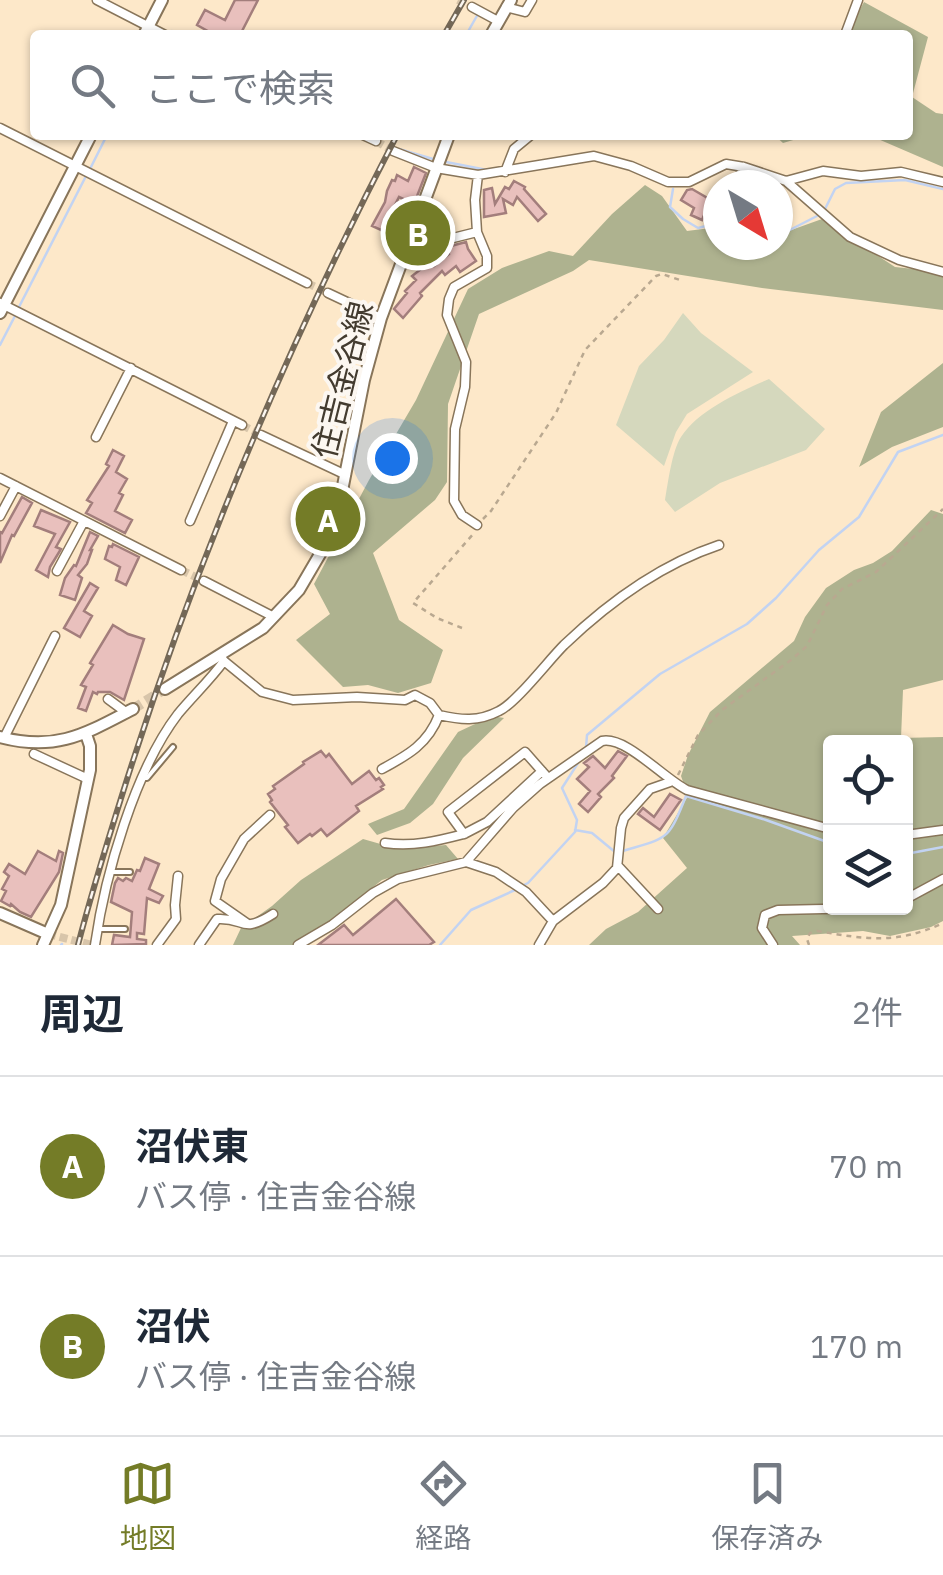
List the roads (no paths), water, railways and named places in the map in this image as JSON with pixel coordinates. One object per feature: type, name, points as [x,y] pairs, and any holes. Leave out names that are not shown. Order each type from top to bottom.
[{"type":"main road","points":[[147,30],[162,0]]},
{"type":"main road","points":[[493,30],[509,4]]},
{"type":"main road","points":[[7,308],[83,170],[90,140]]},
{"type":"main road","name":"住吉金谷線","points":[[166,689],[222,658],[274,617],[299,590],[323,549],[337,516],[364,380],[381,318],[447,140]]},
{"type":"main road","points":[[2,737],[43,743],[86,734],[130,711]]},
{"type":"main road","points":[[0,913],[46,940],[61,905],[88,779],[91,759],[86,734]]},
{"type":"street","points":[[97,0],[144,30]]},
{"type":"street","points":[[509,4],[524,12],[532,0]]},
{"type":"street","points":[[846,30],[858,0]]},
{"type":"street","points":[[477,10],[498,21]]},
{"type":"street","points":[[0,128],[307,283]]},
{"type":"street","points":[[505,172],[514,149],[525,140]]},
{"type":"street","points":[[393,151],[436,168],[478,175],[594,156],[668,182],[690,182],[726,164],[753,170]]},
{"type":"street","points":[[793,179],[823,171],[861,176],[901,172],[943,182]]},
{"type":"street","points":[[477,525],[462,515],[454,501],[454,429],[465,386],[466,362],[448,315],[454,288],[487,268],[478,232],[478,175]]},
{"type":"street","points":[[793,187],[850,237],[899,260],[943,272]]},
{"type":"street","points":[[408,243],[428,248],[478,232]]},
{"type":"street","points":[[328,293],[381,318]]},
{"type":"street","points":[[7,308],[237,423],[190,522]]},
{"type":"street","points":[[96,437],[131,368]]},
{"type":"street","points":[[261,435],[346,476]]},
{"type":"street","points":[[0,478],[181,570]]},
{"type":"street","points":[[0,516],[16,486]]},
{"type":"street","points":[[57,572],[84,521]]},
{"type":"street","points":[[95,945],[126,817],[153,755],[222,658],[262,692],[293,700],[405,700],[415,696],[430,703],[439,715],[467,722],[502,710],[564,644],[641,582],[687,556],[718,545]]},
{"type":"street","points":[[204,581],[274,617]]},
{"type":"street","points":[[2,737],[55,636]]},
{"type":"street","points":[[108,699],[130,711]]},
{"type":"street","points":[[382,769],[414,750],[433,731],[439,715]]},
{"type":"street","points":[[385,842],[405,846],[464,834],[488,822],[545,775],[602,740],[612,739],[670,782],[718,800],[823,828]]},
{"type":"street","points":[[464,834],[448,812],[525,752],[545,775]]},
{"type":"street","points":[[34,754],[88,779]]},
{"type":"street","points":[[466,862],[545,775]]},
{"type":"street","points":[[538,945],[553,922],[604,882],[619,861],[624,818],[650,790],[670,782]]},
{"type":"street","points":[[248,924],[215,901],[221,880],[244,839],[270,815]]},
{"type":"street","points":[[913,834],[943,830]]},
{"type":"street","points":[[619,861],[658,909]]},
{"type":"street","points":[[298,945],[372,892],[398,879],[466,862],[496,872],[525,891],[553,922]]},
{"type":"street","points":[[157,945],[176,919],[178,876]]},
{"type":"street","points":[[913,895],[943,879]]},
{"type":"street","points":[[773,945],[762,928],[765,915],[778,910],[823,909]]},
{"type":"street","points":[[199,945],[216,919],[228,918],[244,926],[257,924],[273,914]]},
{"type":"lane","points":[[144,778],[173,747]]},
{"type":"lane","points":[[111,872],[130,872]]},
{"type":"lane","points":[[98,928],[125,929]]},
{"type":"waterway","points":[[469,30],[478,14]]},
{"type":"waterway","points":[[90,169],[104,140]]},
{"type":"waterway","points":[[399,149],[433,159]]},
{"type":"waterway","points":[[441,161],[487,170]]},
{"type":"waterway","points":[[19,307],[86,176]]},
{"type":"waterway","points":[[825,209],[835,189],[846,183],[905,180],[943,189]]},
{"type":"waterway","points":[[673,189],[670,207],[698,228],[703,227]]},
{"type":"waterway","points":[[793,228],[819,215]]},
{"type":"waterway","points":[[0,345],[16,314]]},
{"type":"waterway","points":[[586,748],[587,735],[660,674],[747,624],[776,598],[819,550],[859,517],[898,452],[943,435]]},
{"type":"waterway","points":[[522,886],[575,832],[577,820],[562,788],[580,760]]},
{"type":"waterway","points":[[623,851],[665,835],[686,796],[823,840]]},
{"type":"waterway","points":[[575,830],[592,833],[615,852]]},
{"type":"waterway","points":[[913,853],[943,847]]},
{"type":"waterway","points":[[440,945],[471,910],[515,890]]},
{"type":"tunnel","points":[[458,0],[472,7]]},
{"type":"tunnel","points":[[376,141],[393,151]]},
{"type":"tunnel","points":[[307,283],[328,293]]},
{"type":"tunnel","points":[[242,425],[261,435]]},
{"type":"tunnel","points":[[181,570],[204,581]]},
{"type":"tunnel","points":[[133,709],[165,689]]},
{"type":"tunnel","points":[[48,934],[92,945]]},
{"type":"railway","points":[[447,30],[464,0]]},
{"type":"railway","points":[[78,945],[151,708],[212,540],[281,376],[394,140]]},
{"type":"place","name":"沼伏","points":[[418,233]]},
{"type":"place","name":"沼伏東","points":[[328,519]]}]
